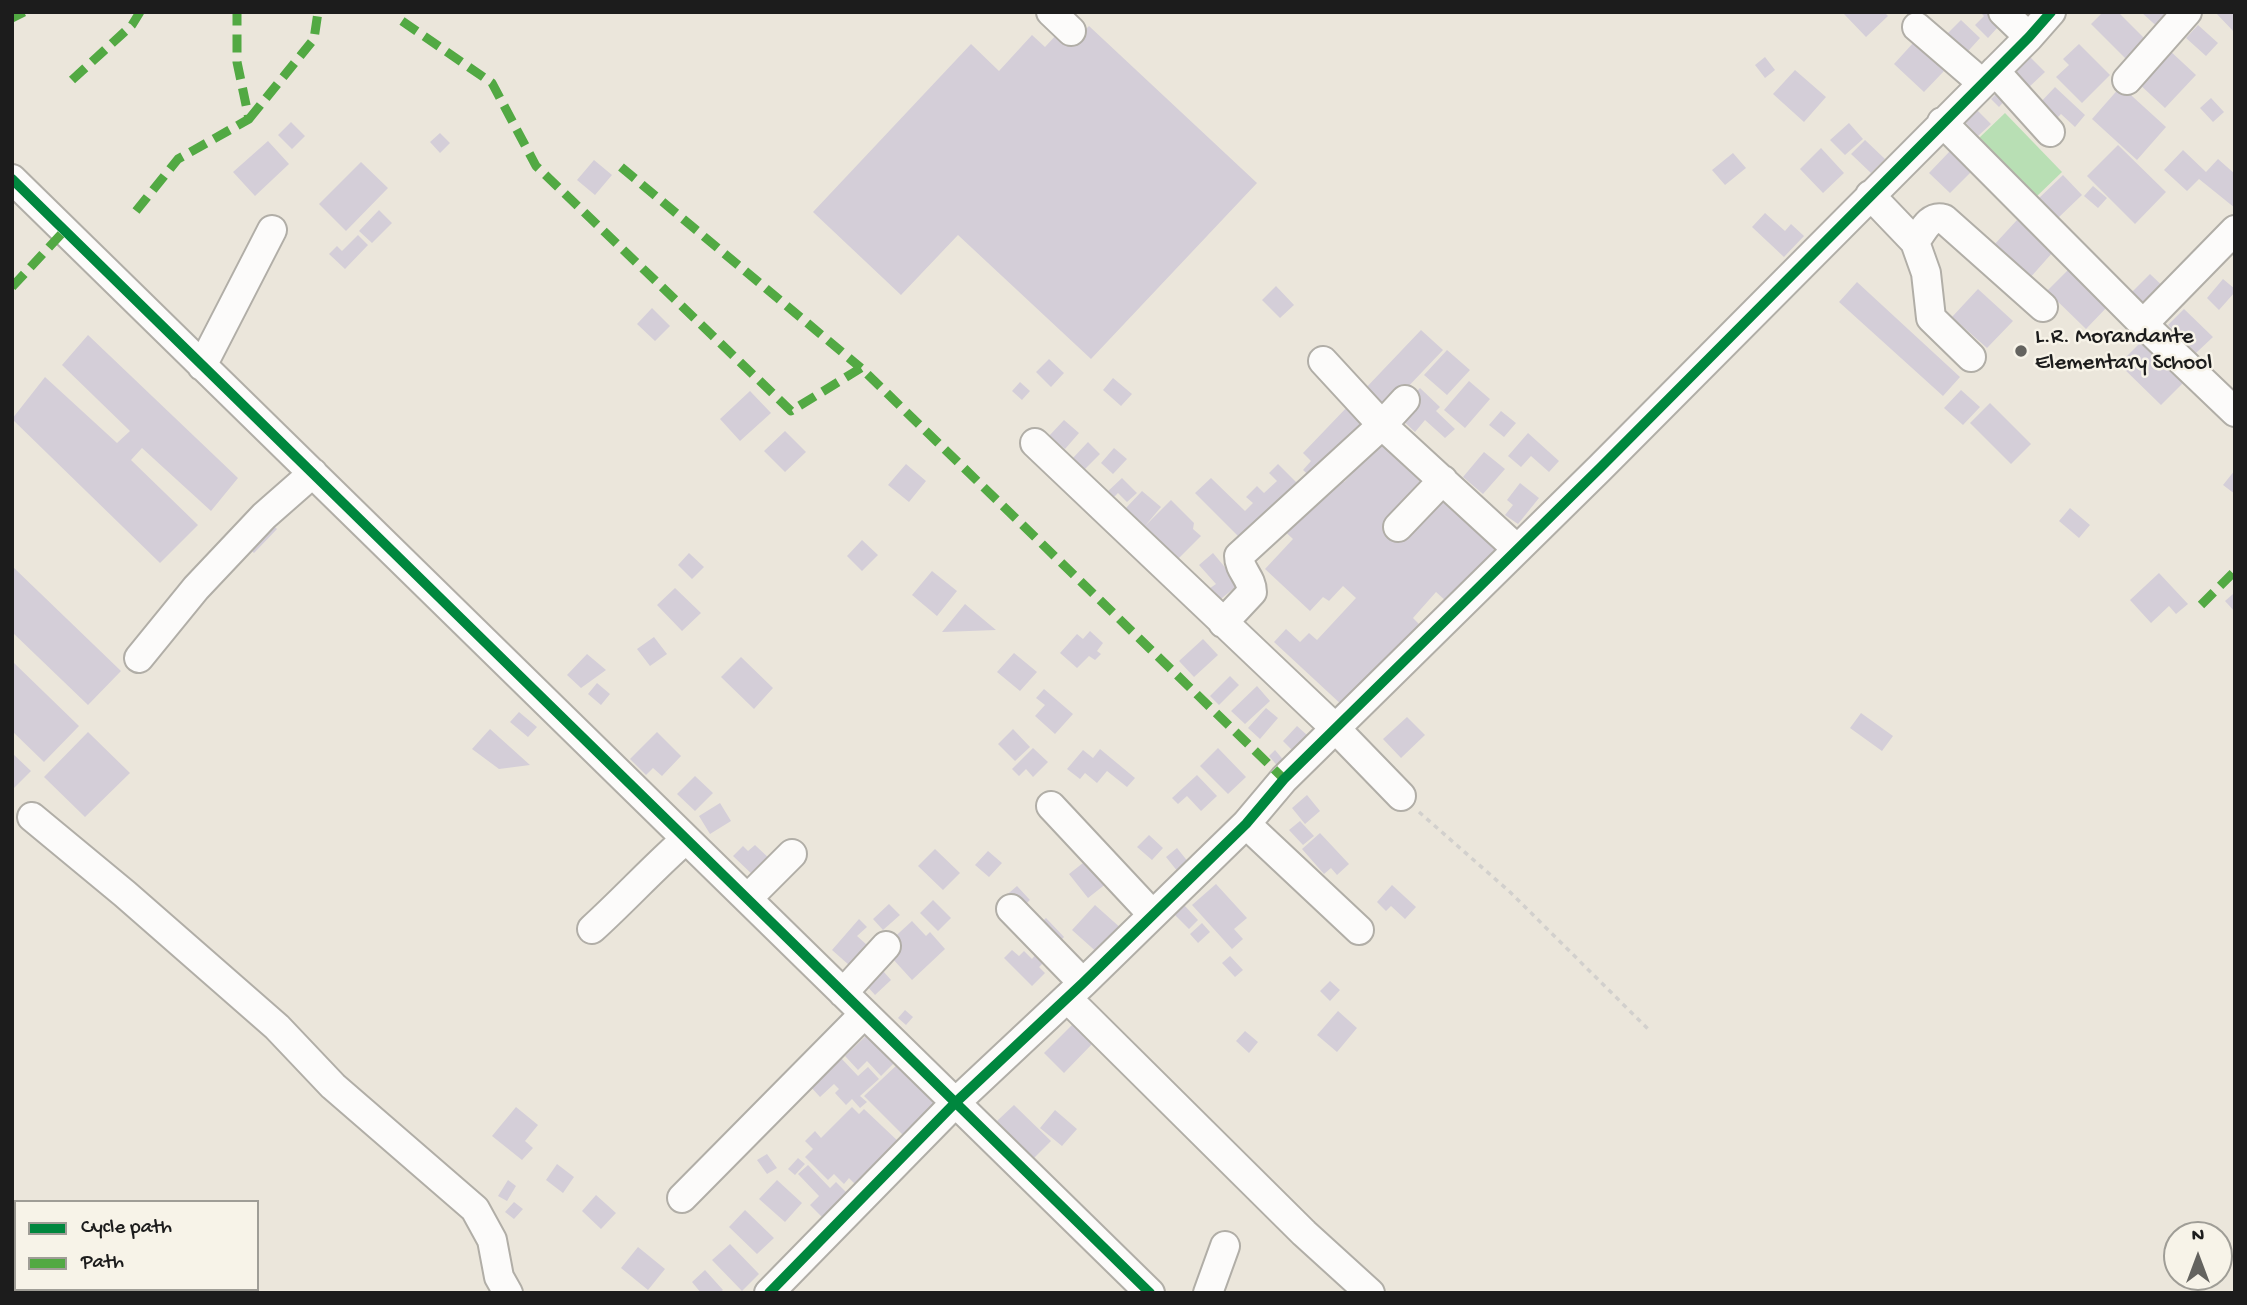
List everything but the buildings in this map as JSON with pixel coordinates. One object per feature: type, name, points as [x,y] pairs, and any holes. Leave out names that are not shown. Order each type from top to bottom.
[{"type":"street","points":[[2003,12],[2029,37]]},
{"type":"street","points":[[769,1293],[955,1103],[1246,824],[1284,779],[2029,37],[2051,12]]},
{"type":"street","points":[[2127,80],[2187,12]]},
{"type":"street","points":[[1917,27],[1989,77],[2050,132]]},
{"type":"street","points":[[1942,122],[2143,324],[2235,412]]},
{"type":"street","points":[[12,179],[1150,1293]]},
{"type":"street","points":[[1870,195],[1915,242],[1926,273],[1931,318],[1971,357]]},
{"type":"street","points":[[1915,242],[1932,219],[1944,219],[2043,307]]},
{"type":"street","points":[[202,366],[272,230]]},
{"type":"street","points":[[2143,324],[2235,230]]},
{"type":"street","points":[[1323,361],[1382,425],[1517,549]]},
{"type":"street","points":[[1223,623],[1252,592],[1252,584],[1240,564],[1239,556],[1382,425],[1405,400]]},
{"type":"street","points":[[1035,443],[1335,728],[1401,796]]},
{"type":"street","points":[[139,658],[196,588],[264,516],[313,473]]},
{"type":"street","points":[[1398,527],[1443,480]]},
{"type":"street","points":[[1051,806],[1152,914]]},
{"type":"street","points":[[32,817],[277,1027],[333,1086],[475,1209],[492,1240],[499,1277],[508,1293]]},
{"type":"street","points":[[1246,824],[1359,930]]},
{"type":"street","points":[[592,929],[632,893],[652,868],[686,839]]},
{"type":"street","points":[[748,898],[792,854]]},
{"type":"street","points":[[1011,909],[1075,990],[1304,1233],[1370,1293]]},
{"type":"street","points":[[843,993],[886,946]]},
{"type":"street","points":[[682,1198],[864,1014]]},
{"type":"street","points":[[1208,1293],[1225,1246]]},
{"type":"path","points":[[1401,796],[1510,892],[1648,1029]]},
{"type":"green space","points":[[2005,113],[2062,172],[2035,198],[1978,139]]},
{"type":"marked path","points":[[12,18],[24,12]]},
{"type":"marked path","points":[[72,80],[132,25],[140,12]]},
{"type":"marked path","points":[[136,211],[178,159],[249,119],[237,62],[237,12]]},
{"type":"marked path","points":[[249,119],[314,39],[318,12]]},
{"type":"marked path","points":[[402,21],[492,83],[536,166],[791,411],[861,368],[1284,779]]},
{"type":"marked path","points":[[621,167],[861,368]]},
{"type":"marked path","points":[[12,287],[65,230]]},
{"type":"marked path","points":[[2201,605],[2235,571]]},
{"type":"cycle path","points":[[769,1293],[955,1103],[1246,824],[1284,779],[1600,468],[2051,12]]},
{"type":"cycle path","points":[[12,179],[1150,1293]]},
{"type":"place","name":"L.R. Morandante Elementary School","points":[[2021,351]]}]
